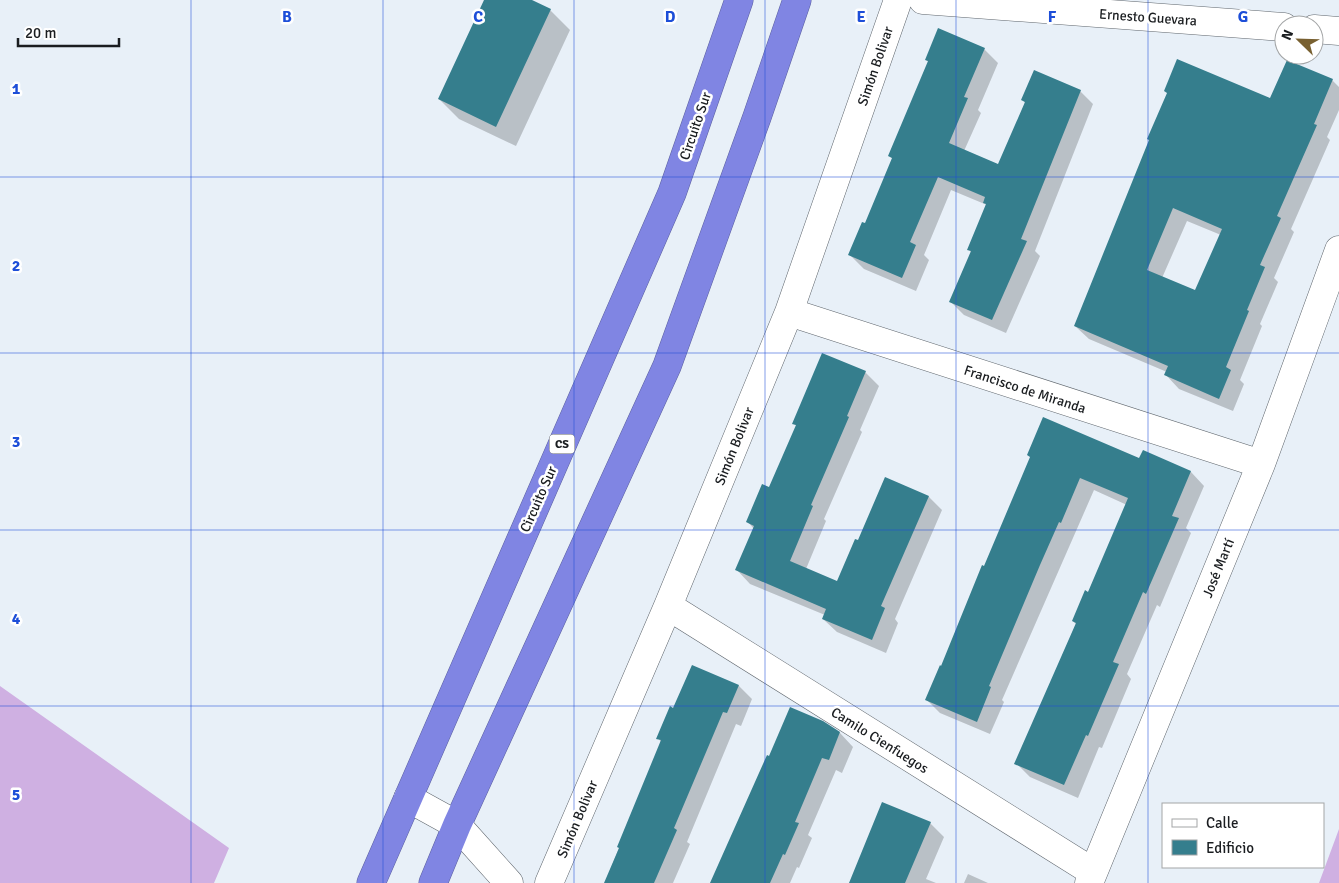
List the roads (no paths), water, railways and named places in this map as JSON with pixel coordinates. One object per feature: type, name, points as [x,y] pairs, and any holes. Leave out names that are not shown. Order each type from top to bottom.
[{"type":"highway","name":"Circuito Sur","points":[[371,883],[672,194],[738,0]]},
{"type":"highway","points":[[432,883],[667,366],[797,0]]},
{"type":"street","name":"Simón Bolivar","points":[[549,883],[668,606],[789,312],[898,0]]},
{"type":"street","name":"Ernesto Guevara","points":[[923,0],[1274,26]]},
{"type":"street","points":[[1324,30],[1339,31]]},
{"type":"street","name":"José Martí","points":[[1091,878],[1261,464],[1339,250]]},
{"type":"street","name":"Francisco de Miranda","points":[[789,312],[1261,464]]},
{"type":"street","name":"Camilo Cienfuegos","points":[[668,606],[1091,878]]},
{"type":"street","points":[[408,798],[457,825],[509,883]]}]
